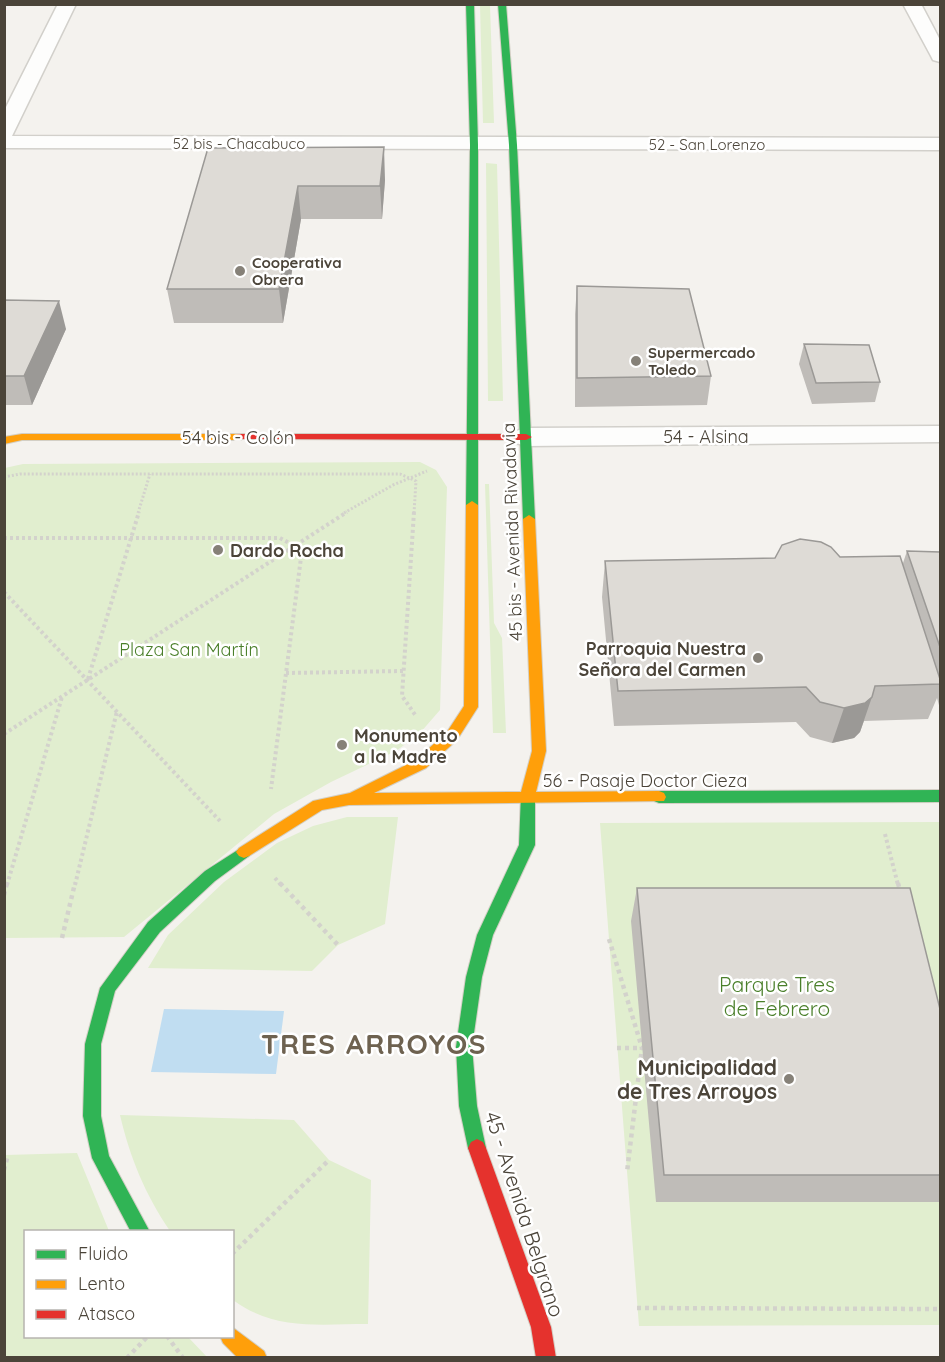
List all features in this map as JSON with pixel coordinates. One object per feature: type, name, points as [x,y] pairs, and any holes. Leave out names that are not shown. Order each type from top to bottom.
[{"type":"main road","name":"45 bis - Avenida Rivadavia","points":[[349,799],[421,764],[452,736],[471,707],[474,145],[470,4]]},
{"type":"main road","name":"45 bis - Avenida Rivadavia","points":[[464,1047],[474,976],[485,935],[527,845],[527,798],[538,751],[513,145],[502,4]]},
{"type":"main road","name":"54 - Alsina","points":[[472,438],[526,437]]},
{"type":"main road","name":"54 bis - Colón","points":[[10,438],[472,438]]},
{"type":"main road","name":"56 - Pasaje Doctor Cieza","points":[[349,799],[940,796]]},
{"type":"main road","points":[[140,1230],[101,1158],[92,1116],[93,1044],[108,988],[154,927],[210,876],[273,831],[318,806],[349,799]]},
{"type":"main road","name":"45 - Avenida Belgrano","points":[[464,1047],[468,1106],[479,1155],[542,1327],[546,1358]]},
{"type":"main road","points":[[232,1338],[245,1351],[257,1358]]},
{"type":"street","points":[[4,134],[67,4]]},
{"type":"street","points":[[912,4],[940,56]]},
{"type":"street","name":"52 bis - Chacabuco","points":[[4,142],[474,145]]},
{"type":"street","name":"52 - San Lorenzo","points":[[474,145],[940,144]]},
{"type":"street","name":"54 - Alsina","points":[[526,437],[940,434]]},
{"type":"path","points":[[4,734],[292,545],[409,478],[427,471]]},
{"type":"path","points":[[4,477],[20,474],[400,474],[416,481],[402,696],[417,715],[411,725]]},
{"type":"path","points":[[88,680],[133,538],[150,474]]},
{"type":"path","points":[[4,538],[280,538],[302,550],[270,796]]},
{"type":"path","points":[[4,592],[223,824]]},
{"type":"path","points":[[286,673],[403,671]]},
{"type":"path","points":[[4,895],[62,696]]},
{"type":"path","points":[[62,938],[117,711]]},
{"type":"path","points":[[885,834],[903,900]]},
{"type":"path","points":[[271,874],[338,945]]},
{"type":"path","points":[[609,939],[642,1048],[627,1172]]},
{"type":"path","points":[[617,1048],[642,1048]]},
{"type":"path","points":[[4,1170],[8,1155]]},
{"type":"path","points":[[234,1252],[329,1160]]},
{"type":"path","points":[[637,1308],[940,1309]]},
{"type":"path","points":[[127,1358],[146,1338]]},
{"type":"path","points":[[168,1338],[183,1358]]},
{"type":"green space","points":[[480,5],[490,5],[494,123],[483,123]]},
{"type":"green space","points":[[486,163],[497,164],[503,401],[488,401]]},
{"type":"green space","name":"Plaza San Martín","points":[[420,462],[436,470],[447,487],[440,710],[420,733],[396,751],[331,782],[274,814],[124,937],[5,938],[5,468],[23,464]]},
{"type":"green space","points":[[485,484],[489,484],[494,623],[502,638],[506,733],[493,733]]},
{"type":"green space","points":[[347,817],[398,817],[385,924],[338,945],[312,971],[148,968],[168,935],[224,882],[277,843],[313,826]]},
{"type":"green space","name":"Parque Tres de Febrero","points":[[940,822],[940,1325],[639,1326],[600,823]]},
{"type":"green space","points":[[120,1115],[294,1120],[329,1160],[371,1180],[368,1324],[298,1324],[265,1317],[234,1301],[234,1230],[169,1230],[139,1175]]},
{"type":"green space","points":[[77,1153],[109,1230],[24,1230],[24,1338],[189,1338],[207,1357],[5,1357],[5,1155]]},
{"type":"water","points":[[164,1009],[284,1011],[276,1074],[151,1072]]},
{"type":"building","points":[[384,147],[380,186],[298,186],[279,289],[167,289],[208,148]]},
{"type":"building","name":"Supermercado Toledo","points":[[577,286],[689,289],[711,376],[577,378]]},
{"type":"building","points":[[4,300],[59,301],[24,376],[4,376]]},
{"type":"building","points":[[804,344],[869,345],[880,382],[816,383]]},
{"type":"building","name":"Parroquia Nuestra Señora del Carmen","points":[[800,539],[821,542],[831,547],[840,557],[900,556],[940,684],[875,686],[872,697],[865,703],[844,708],[820,702],[806,687],[618,691],[605,561],[775,558],[782,545]]},
{"type":"building","points":[[907,551],[940,552],[940,647]]},
{"type":"building","name":"Municipalidad de Tres Arroyos","points":[[637,888],[910,888],[940,1009],[940,1175],[664,1175]]},
{"type":"traffic: fast","points":[[470,4],[474,145],[472,505]]},
{"type":"traffic: fast","points":[[502,4],[513,145],[529,519]]},
{"type":"traffic: fast","points":[[477,1148],[468,1106],[464,1047],[474,977],[485,935],[527,845],[528,794]]},
{"type":"traffic: fast","points":[[659,797],[940,796]]},
{"type":"traffic: fast","points":[[140,1230],[101,1158],[92,1116],[93,1044],[108,988],[154,927],[210,876],[244,852]]},
{"type":"traffic: slow","points":[[4,441],[22,437],[240,437]]},
{"type":"traffic: slow","points":[[356,795],[421,764],[452,736],[471,707],[472,505]]},
{"type":"traffic: slow","points":[[528,794],[539,751],[529,519]]},
{"type":"traffic: slow","points":[[244,852],[318,805],[349,799],[659,797]]},
{"type":"traffic: slow","points":[[232,1338],[245,1351],[257,1358]]},
{"type":"traffic: jam","points":[[240,437],[526,437]]},
{"type":"traffic: jam","points":[[477,1148],[541,1327],[546,1358]]},
{"type":"place","name":"Cooperativa Obrera","points":[[240,271]]},
{"type":"place","name":"Supermercado Toledo","points":[[636,361]]},
{"type":"place","name":"Dardo Rocha","points":[[218,550]]},
{"type":"place","name":"Parroquia Nuestra Señora del Carmen","points":[[758,658]]},
{"type":"place","name":"Monumento a la Madre","points":[[342,745]]},
{"type":"place","name":"Municipalidad de Tres Arroyos","points":[[789,1079]]},
{"type":"district","name":"TRES ARROYOS","points":[[374,1043]]}]
